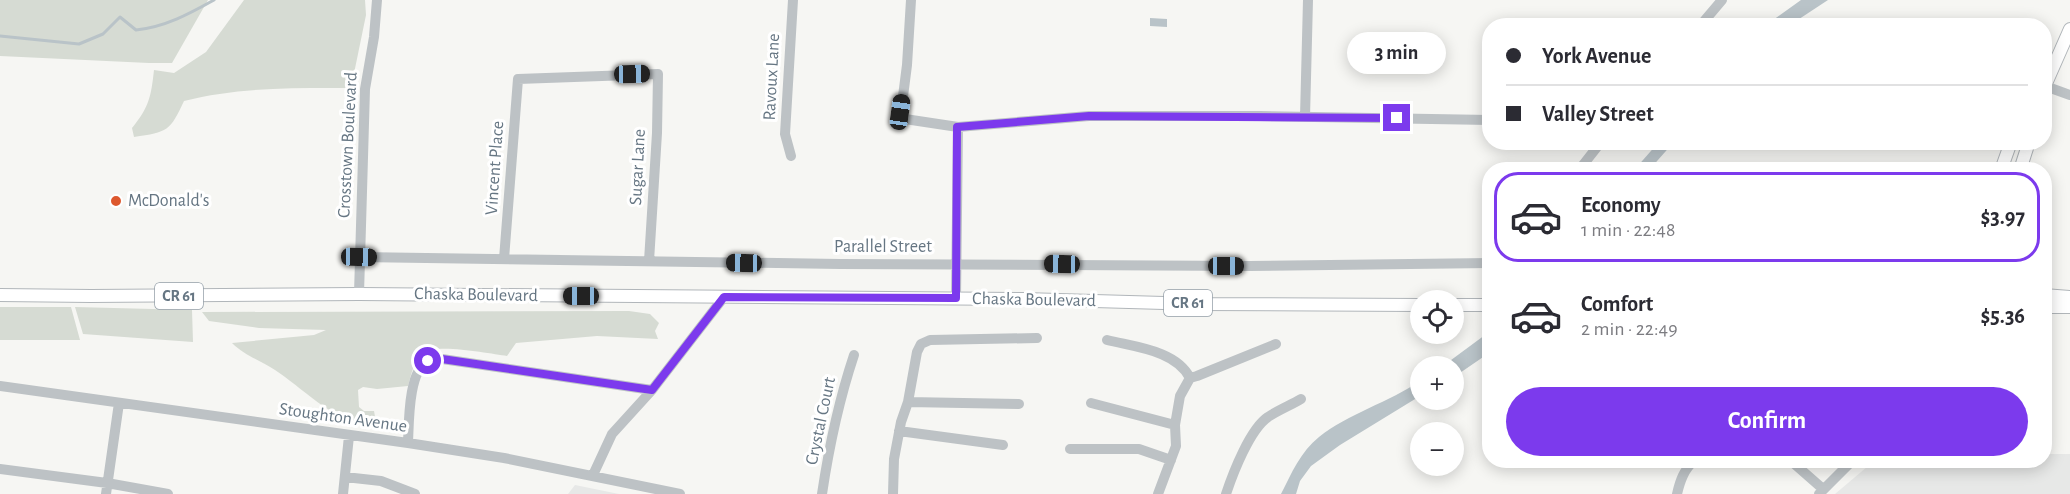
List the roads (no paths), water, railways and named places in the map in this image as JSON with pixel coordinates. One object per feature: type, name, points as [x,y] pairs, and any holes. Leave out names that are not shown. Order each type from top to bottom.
[{"type":"main road","points":[[2052,71],[2070,29]]},
{"type":"main road","name":"Chaska Boulevard","points":[[0,295],[358,294],[956,298],[1199,304],[1410,305]]},
{"type":"main road","points":[[2052,296],[2070,297]]},
{"type":"main road","points":[[1464,305],[1482,305]]},
{"type":"main road","points":[[2052,307],[2070,307]]},
{"type":"street","name":"Crosstown Boulevard","points":[[358,294],[365,89],[374,37],[377,0]]},
{"type":"street","name":"Ravoux Lane","points":[[791,156],[785,134],[793,0]]},
{"type":"street","points":[[910,0],[907,65],[901,118],[957,127],[1089,116],[1482,120]]},
{"type":"street","points":[[1305,117],[1308,0]]},
{"type":"street","points":[[1707,18],[1722,0]]},
{"type":"street","name":"Vincent Place","points":[[504,259],[518,79],[658,74]]},
{"type":"street","name":"Sugar Lane","points":[[649,261],[658,74]]},
{"type":"street","points":[[2052,89],[2070,95]]},
{"type":"street","points":[[956,298],[957,127]]},
{"type":"street","points":[[1585,162],[1595,150]]},
{"type":"street","name":"Parallel Street","points":[[359,257],[955,264],[1406,266],[1482,263]]},
{"type":"street","points":[[593,475],[612,434],[652,390],[724,297]]},
{"type":"street","points":[[893,494],[894,459],[917,352],[921,344],[930,340],[1037,338]]},
{"type":"street","points":[[1107,340],[1164,355],[1185,369],[1190,378]]},
{"type":"street","points":[[1158,494],[1176,446],[1175,425],[1180,396],[1190,378],[1276,344]]},
{"type":"street","name":"Crystal Court","points":[[822,494],[842,393],[854,355]]},
{"type":"street","points":[[408,443],[410,403],[420,368],[428,361],[442,359],[652,390]]},
{"type":"street","name":"Stoughton Avenue","points":[[0,386],[408,443],[593,475],[680,494]]},
{"type":"street","points":[[1226,494],[1252,436],[1259,426],[1267,417],[1301,399]]},
{"type":"street","points":[[908,402],[1019,404]]},
{"type":"street","points":[[107,489],[119,403]]},
{"type":"street","points":[[1091,403],[1175,425]]},
{"type":"street","points":[[900,431],[1002,445]]},
{"type":"street","points":[[343,494],[349,436]]},
{"type":"street","points":[[1070,449],[1139,449],[1171,460]]},
{"type":"street","points":[[1677,494],[1687,468]]},
{"type":"street","points":[[1798,468],[1821,491],[1845,468]]},
{"type":"street","points":[[0,469],[107,489],[168,494]]},
{"type":"street","points":[[345,477],[381,481],[415,494]]},
{"type":"waterway","points":[[0,36],[79,44],[103,34],[120,17],[136,30],[176,19],[214,0]]},
{"type":"place","name":"McDonald's","points":[[116,201]]}]
